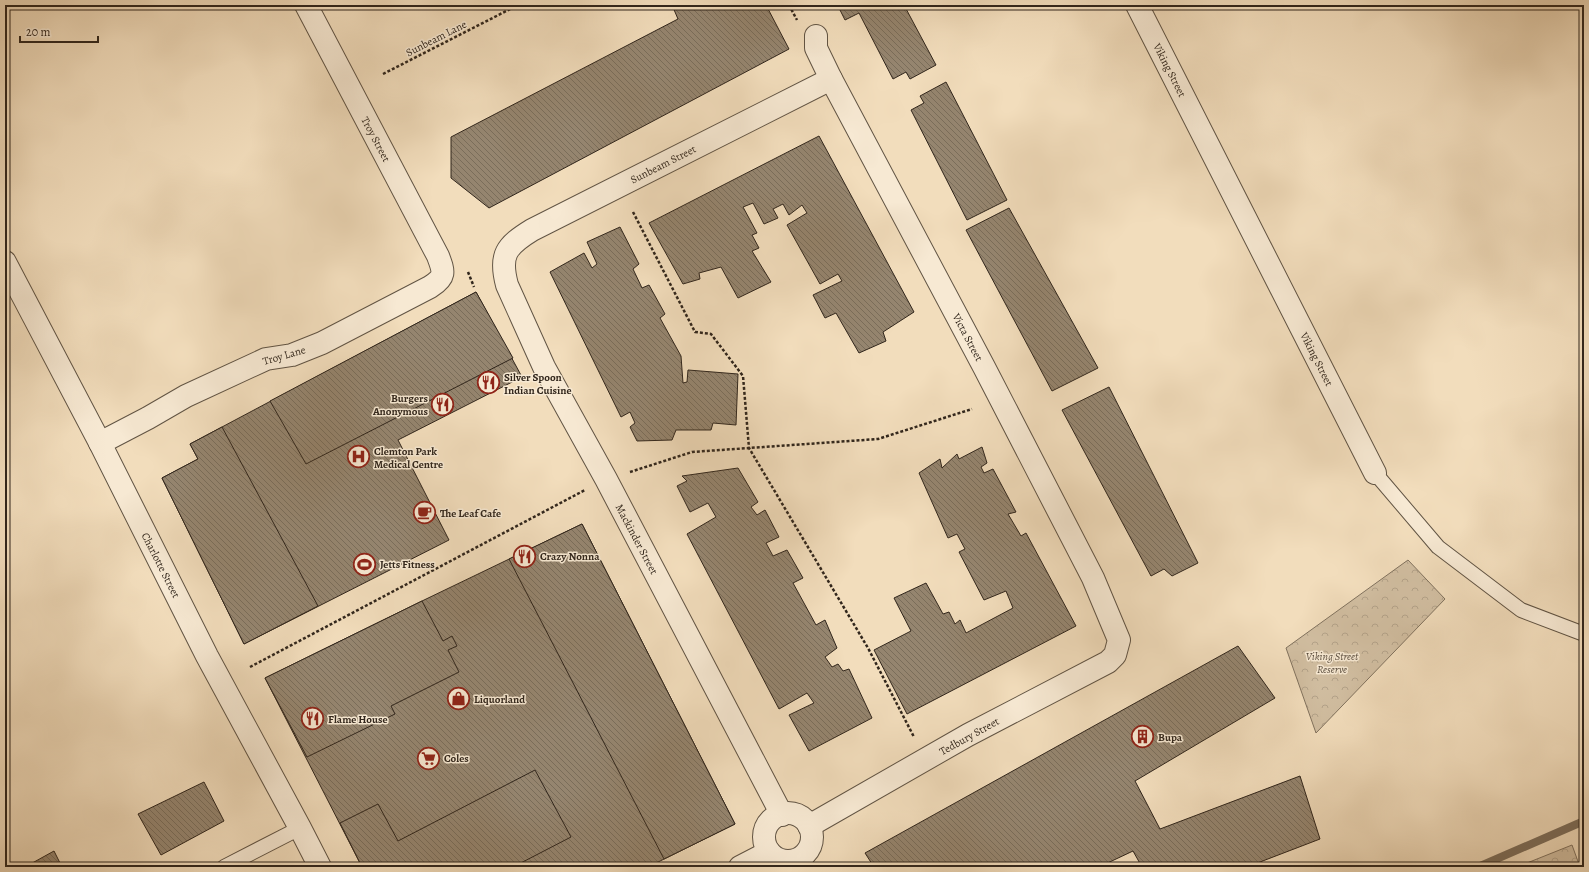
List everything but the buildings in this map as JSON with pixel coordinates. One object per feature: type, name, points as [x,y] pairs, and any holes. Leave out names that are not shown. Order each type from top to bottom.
[{"type":"street","name":"Troy Street","points":[[306,5],[440,265]]},
{"type":"street","name":"Viking Street","points":[[1137,5],[1375,473]]},
{"type":"street","name":"Victa Street","points":[[808,30],[831,79],[980,360],[1093,578],[1119,640]]},
{"type":"street","name":"Sunbeam Street","points":[[503,259],[507,250],[513,243],[532,230],[831,79]]},
{"type":"street","name":"Mackinder Street","points":[[503,259],[503,273],[507,285],[541,360],[606,479],[782,815]]},
{"type":"street","name":"Charlotte Street","points":[[5,262],[100,443],[207,656],[320,867]]},
{"type":"street","name":"Troy Lane","points":[[100,443],[186,396],[266,358],[292,355],[322,343],[430,287],[440,281],[440,265]]},
{"type":"street","name":"Tedbury Street","points":[[809,826],[968,735],[1108,662],[1115,655],[1119,640]]},
{"type":"street","points":[[782,815],[797,815],[809,826],[811,841],[809,848],[804,854],[800,863],[783,861],[775,858],[765,846],[765,830],[768,823],[774,818],[782,815]]},
{"type":"street","points":[[740,867],[770,852]]},
{"type":"lane","name":"Viking Street","points":[[1375,473],[1438,547],[1521,610],[1584,634]]},
{"type":"lane","points":[[224,867],[300,828]]},
{"type":"path","name":"Sunbeam Lane","points":[[383,74],[518,5]]},
{"type":"path","points":[[789,5],[808,30]]},
{"type":"path","points":[[633,212],[695,332],[711,334],[743,376],[749,448],[868,648],[914,737]]},
{"type":"path","points":[[250,667],[606,479],[692,452],[878,439],[972,409]]},
{"type":"green space","name":"Viking Street Reserve","points":[[1408,560],[1445,599],[1316,733],[1286,648]]},
{"type":"green space","points":[[1572,845],[1580,867],[1517,867]]},
{"type":"waterway","points":[[1478,867],[1584,821]]},
{"type":"place","name":"Silver Spoon Indian Cuisine","points":[[488,383]]},
{"type":"place","name":"Burgers Anonymous","points":[[443,404]]},
{"type":"place","name":"Clemton Park Medical Centre","points":[[359,457]]},
{"type":"place","name":"The Leaf Cafe","points":[[425,513]]},
{"type":"place","name":"Crazy Nonna","points":[[525,556]]},
{"type":"place","name":"Jetts Fitness","points":[[364,564]]},
{"type":"place","name":"Liquorland","points":[[458,699]]},
{"type":"place","name":"Flame House","points":[[313,719]]},
{"type":"place","name":"Bupa","points":[[1142,737]]},
{"type":"place","name":"Coles","points":[[429,758]]}]
